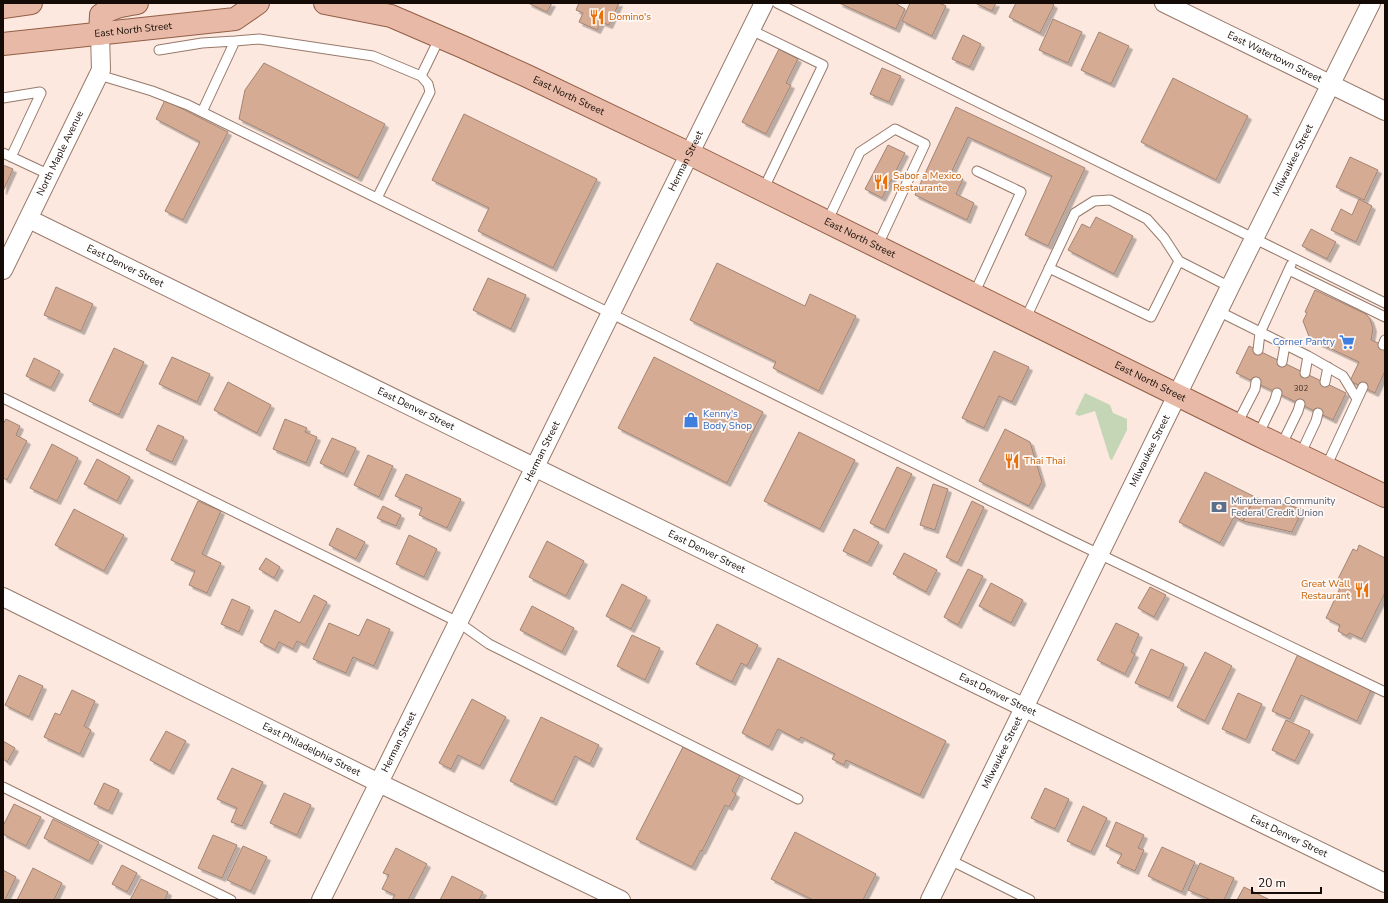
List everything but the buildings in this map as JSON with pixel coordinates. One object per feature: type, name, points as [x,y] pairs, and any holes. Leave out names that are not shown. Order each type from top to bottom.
[{"type":"main road","points":[[3,7],[31,3]]},
{"type":"main road","points":[[100,34],[101,16],[109,10],[119,6],[137,3]]},
{"type":"main road","name":"East North Street","points":[[3,44],[235,19],[258,3]]},
{"type":"main road","name":"East North Street","points":[[325,3],[392,13],[690,154],[1258,435],[1385,496]]},
{"type":"street","name":"Herman Street","points":[[321,900],[764,3]]},
{"type":"street","name":"East Watertown Street","points":[[1164,3],[1385,111]]},
{"type":"street","name":"Milwaukee Street","points":[[930,900],[1254,238],[1371,3]]},
{"type":"street","name":"North Maple Avenue","points":[[3,270],[99,75],[101,70],[100,34]]},
{"type":"street","name":"East Denver Street","points":[[29,219],[1385,883]]},
{"type":"street","name":"East Philadelphia Street","points":[[3,597],[379,783],[621,900]]},
{"type":"lane","points":[[777,3],[1385,302]]},
{"type":"lane","points":[[751,30],[823,66],[763,190]]},
{"type":"lane","points":[[421,76],[440,37]]},
{"type":"lane","points":[[159,50],[202,43],[258,39],[373,56],[421,76],[428,84],[430,92],[377,198]]},
{"type":"lane","points":[[202,112],[235,41]]},
{"type":"lane","points":[[99,75],[152,91],[202,112],[1100,554],[1385,692]]},
{"type":"lane","points":[[3,98],[41,93],[7,155],[50,175]]},
{"type":"lane","points":[[827,222],[860,152],[896,130],[925,144],[877,247]]},
{"type":"lane","points":[[974,294],[1021,192],[977,171]]},
{"type":"lane","points":[[1025,320],[1075,213],[1094,201],[1110,200],[1147,219],[1164,238],[1178,261],[1230,287]]},
{"type":"lane","points":[[1258,350],[1260,332],[1295,258]]},
{"type":"lane","points":[[1050,268],[1151,317],[1178,261]]},
{"type":"lane","points":[[1289,270],[1385,317]]},
{"type":"lane","points":[[1218,312],[1308,356],[1343,376],[1357,399]]},
{"type":"lane","points":[[1282,362],[1285,345]]},
{"type":"lane","points":[[1305,373],[1308,356]]},
{"type":"lane","points":[[1325,382],[1328,368]]},
{"type":"lane","points":[[1237,424],[1255,390],[1256,382]]},
{"type":"lane","points":[[1326,467],[1363,387]]},
{"type":"lane","points":[[1258,435],[1276,400],[1277,393]]},
{"type":"lane","points":[[3,398],[458,622],[488,644],[798,800]]},
{"type":"lane","points":[[1281,446],[1298,412],[1300,404]]},
{"type":"lane","points":[[1300,455],[1316,421],[1318,413]]},
{"type":"lane","points":[[3,787],[231,900]]},
{"type":"lane","points":[[950,860],[1030,900]]},
{"type":"green space","points":[[1085,393],[1110,405],[1113,413],[1127,419],[1127,430],[1112,460],[1110,459],[1095,411],[1079,416],[1075,414]]},
{"type":"place","name":"Domino's","points":[[597,17]]},
{"type":"place","name":"Sabor a Mexico Restaurante","points":[[881,182]]},
{"type":"place","name":"Corner Pantry","points":[[1347,342]]},
{"type":"place","name":"Kenny's Body Shop","points":[[691,420]]},
{"type":"place","name":"Thai Thai","points":[[1012,461]]},
{"type":"place","name":"Minuteman Community Federal Credit Union","points":[[1219,507]]},
{"type":"place","name":"Great Wall Restaurant","points":[[1362,590]]}]
